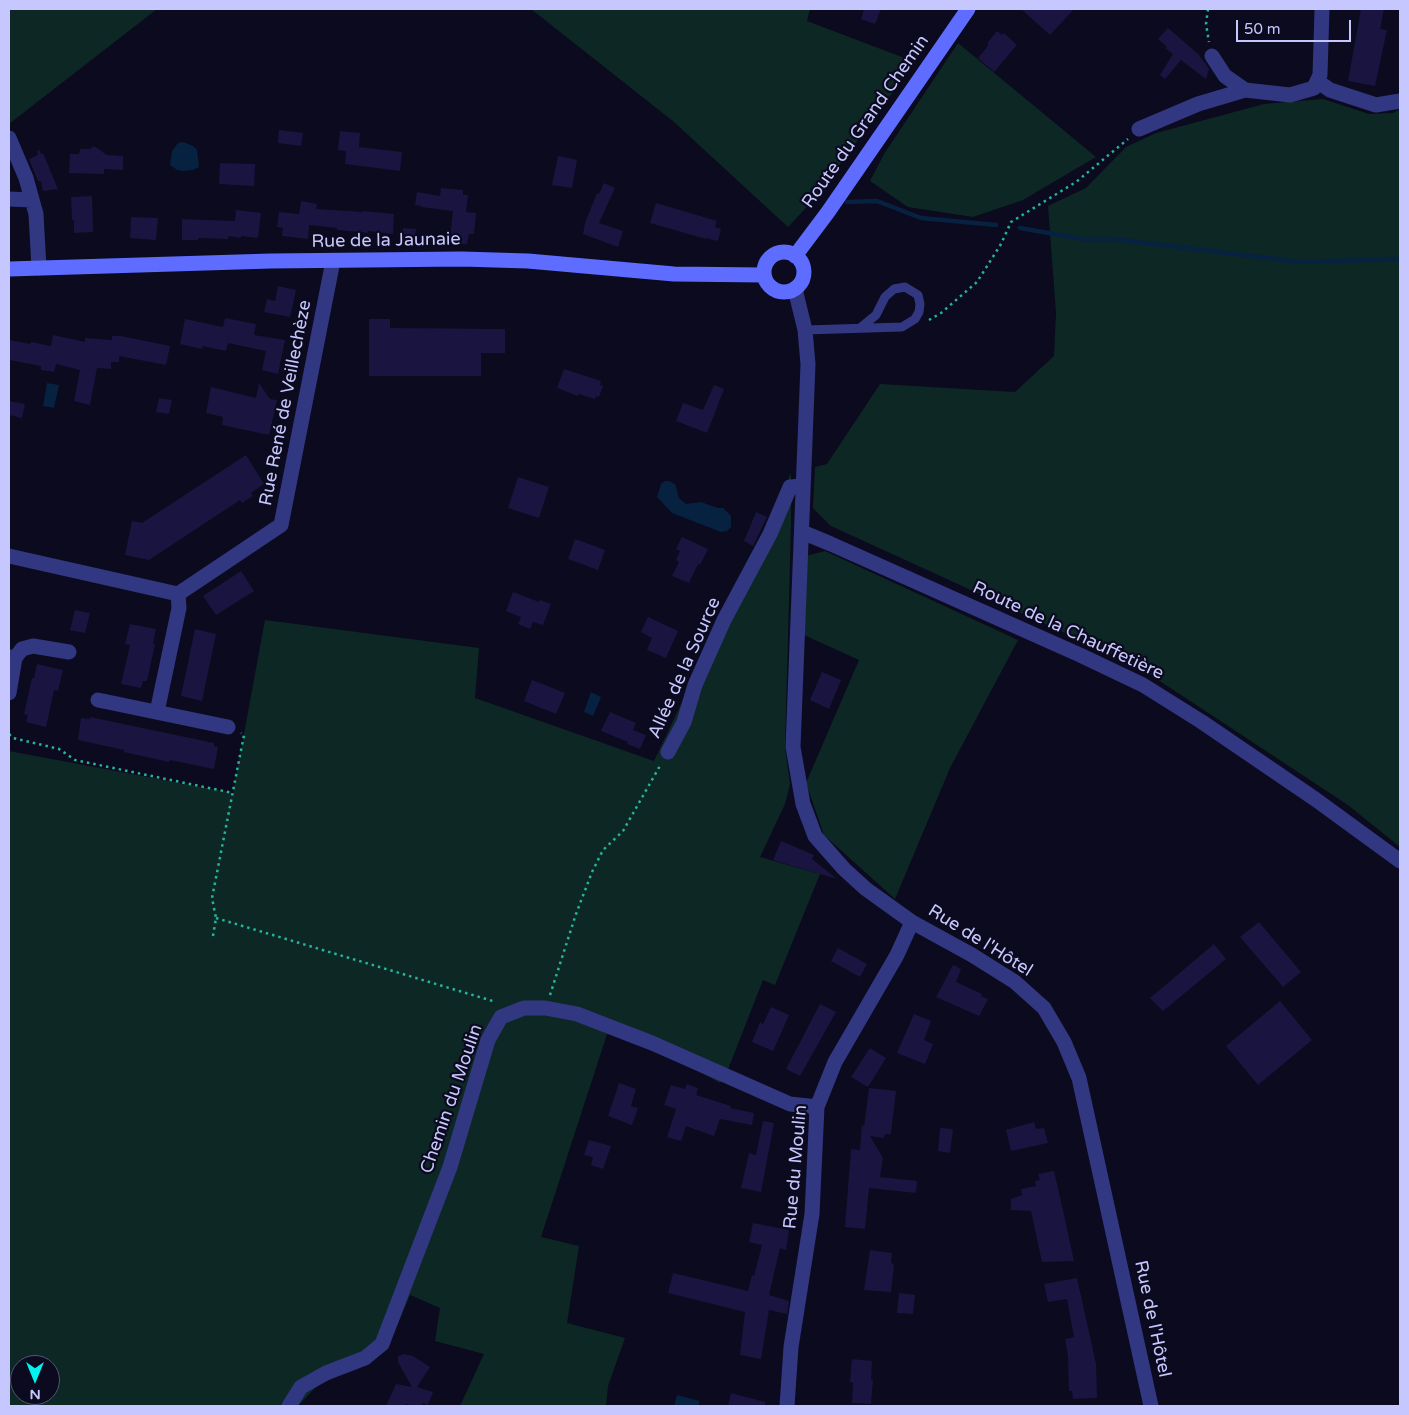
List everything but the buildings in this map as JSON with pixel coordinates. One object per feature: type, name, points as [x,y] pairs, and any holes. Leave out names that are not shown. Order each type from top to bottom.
[{"type":"main road","name":"Route du Grand Chemin","points":[[795,256],[828,212],[968,9]]},
{"type":"main road","points":[[787,253],[795,256],[802,263],[804,272],[802,282],[795,289],[786,292],[776,290],[768,284],[764,275],[765,266],[770,258],[778,254],[787,253]]},
{"type":"main road","name":"Rue de la Jaunaie","points":[[9,269],[271,261],[462,259],[528,261],[674,274],[764,275]]},
{"type":"street","points":[[1138,130],[1198,104],[1245,90],[1290,95],[1314,88],[1320,74],[1322,9]]},
{"type":"street","points":[[1212,56],[1225,76],[1245,90]]},
{"type":"street","points":[[1317,81],[1330,90],[1376,105],[1400,101]]},
{"type":"street","points":[[9,138],[26,178],[36,214],[39,268]]},
{"type":"street","points":[[9,199],[32,200]]},
{"type":"street","name":"Rue René de Veillechèze","points":[[178,594],[281,525],[333,261]]},
{"type":"street","name":"Rue de l'Hôtel","points":[[795,289],[805,330],[808,364],[793,747],[803,804],[815,836],[844,869],[866,889],[912,922],[1016,982],[1044,1008],[1064,1042],[1079,1078],[1151,1406]]},
{"type":"street","name":"Allée de la Source","points":[[668,752],[684,722],[695,684],[724,620],[770,534],[790,487],[803,486]]},
{"type":"street","name":"Route de la Chauffetière","points":[[802,532],[1143,684],[1267,766],[1400,861]]},
{"type":"street","points":[[9,556],[178,594],[179,608],[158,712]]},
{"type":"street","points":[[9,693],[12,657],[22,649],[33,646],[69,652]]},
{"type":"street","points":[[98,700],[228,727]]},
{"type":"street","name":"Rue du Moulin","points":[[787,1406],[791,1347],[812,1214],[817,1107],[835,1062],[897,955],[912,922]]},
{"type":"street","name":"Chemin du Moulin","points":[[289,1406],[301,1387],[326,1373],[365,1358],[382,1344],[450,1167],[488,1040],[501,1017],[524,1008],[545,1008],[576,1014],[652,1043],[790,1104],[817,1107]]},
{"type":"lane","points":[[805,330],[902,327],[915,319],[919,312],[918,295],[904,288],[894,289],[885,297],[876,315],[860,328]]},
{"type":"path","points":[[1208,9],[1206,24],[1212,56]]},
{"type":"path","points":[[902,327],[923,324],[941,313],[977,282],[1001,244],[1011,222],[1076,182],[1138,130]]},
{"type":"path","points":[[213,936],[216,918],[212,898],[244,735],[228,727]]},
{"type":"path","points":[[9,734],[12,738],[59,750],[75,760],[233,793]]},
{"type":"path","name":"Allée de la Source","points":[[545,1008],[592,872],[603,850],[622,831],[668,752]]},
{"type":"path","points":[[216,918],[496,1002]]},
{"type":"green space","points":[[9,9],[157,9],[9,124]]},
{"type":"green space","points":[[531,9],[810,9],[807,21],[915,62],[816,197],[788,227],[674,122]]},
{"type":"green space","points":[[958,43],[1096,157],[1023,200],[973,217],[908,207],[870,181],[884,154]]},
{"type":"green space","points":[[1323,99],[1369,114],[1393,113],[1400,109],[1400,847],[1348,805],[1137,666],[831,526],[813,508],[815,467],[827,464],[880,384],[1015,392],[1054,356],[1056,313],[1048,206],[1086,188],[1126,147],[1156,133],[1264,104]]},
{"type":"green space","points":[[791,473],[785,748],[790,784],[785,804],[760,857],[820,874],[775,985],[763,980],[727,1072],[720,1083],[670,1056],[608,1031],[541,1237],[579,1246],[567,1323],[625,1338],[608,1386],[606,1406],[460,1406],[484,1354],[435,1341],[440,1308],[410,1295],[394,1333],[368,1363],[341,1371],[316,1387],[298,1406],[9,1406],[9,751],[233,793],[265,620],[479,648],[475,698],[654,761]]},
{"type":"green space","points":[[825,551],[1018,640],[950,768],[895,899],[824,835],[806,783],[859,660],[804,635],[806,556]]},
{"type":"water","points":[[183,142],[197,150],[199,167],[193,170],[177,170],[170,165],[172,151],[178,143]]},
{"type":"water","points":[[47,383],[59,385],[54,408],[43,406]]},
{"type":"water","points":[[665,481],[675,484],[679,498],[686,504],[701,502],[723,508],[731,516],[731,527],[727,531],[721,532],[672,513],[657,497],[661,484]]},
{"type":"water","points":[[591,692],[601,697],[593,716],[584,712]]},
{"type":"water","points":[[677,1395],[700,1401],[698,1406],[674,1406]]},
{"type":"waterway","points":[[847,202],[877,201],[921,218],[996,225]]},
{"type":"waterway","points":[[1020,228],[1082,239],[1122,240],[1299,262],[1400,259]]}]
